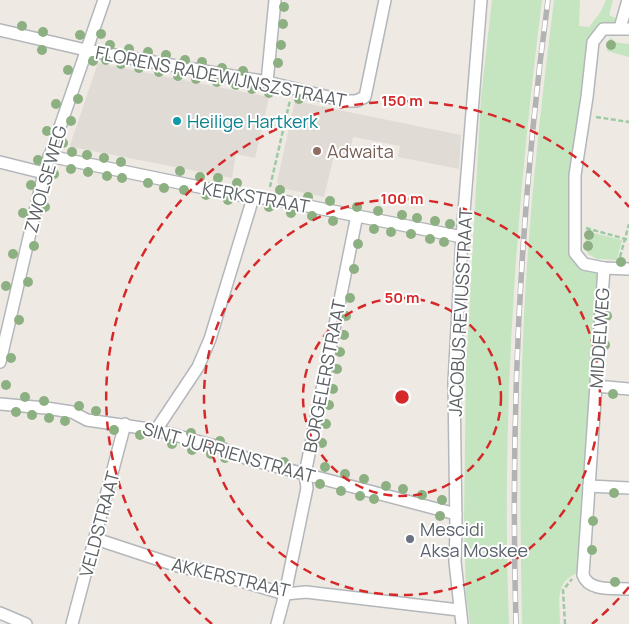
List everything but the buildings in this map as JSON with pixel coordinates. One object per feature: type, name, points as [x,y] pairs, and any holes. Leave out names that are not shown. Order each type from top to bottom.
[{"type":"street","name":"ZWOLSEWEG","points":[[0,362],[44,173],[104,0]]},
{"type":"street","points":[[267,82],[275,0]]},
{"type":"street","name":"FLORENS RADEWIJNSZSTRAAT","points":[[0,30],[86,50],[267,82],[356,102],[365,96],[385,0]]},
{"type":"street","name":"JACOBUS REVIUSSTRAAT","points":[[462,624],[455,562],[454,383],[462,237],[481,0]]},
{"type":"street","name":"MIDDELWEG","points":[[583,575],[604,268],[584,264],[575,252],[575,175],[585,113],[593,42],[603,29],[624,29],[628,0]]},
{"type":"street","name":"KERKSTRAAT","points":[[49,156],[253,198],[268,198],[462,237]]},
{"type":"street","points":[[0,162],[44,173]]},
{"type":"street","points":[[156,430],[198,367],[210,339],[253,198]]},
{"type":"street","name":"BORGELERSTRAAT","points":[[276,624],[285,594],[307,488],[305,474],[357,215]]},
{"type":"street","points":[[604,268],[623,268]]},
{"type":"street","points":[[596,386],[629,388]]},
{"type":"street","name":"SINT JURRIENSTRAAT","points":[[0,404],[72,412],[87,420],[156,430],[219,447],[248,459],[456,514]]},
{"type":"street","name":"VELDSTRAAT","points":[[72,624],[125,424]]},
{"type":"street","points":[[589,486],[629,488]]},
{"type":"street","name":"AKKERSTRAAT","points":[[96,539],[184,568],[203,570],[285,594],[306,592],[459,610]]},
{"type":"street","points":[[583,575],[585,580],[592,586],[629,589]]},
{"type":"street","points":[[0,614],[26,624]]},
{"type":"path","points":[[268,198],[293,88]]},
{"type":"path","points":[[585,113],[605,119],[629,122]]},
{"type":"path","points":[[623,268],[625,239],[629,224]]},
{"type":"path","points":[[574,227],[586,228],[629,240]]},
{"type":"path","points":[[565,624],[563,590],[571,580],[583,575]]},
{"type":"shaded area","points":[[98,63],[269,97],[255,158],[236,154],[232,178],[72,147],[70,145]]},
{"type":"shaded area","name":"Adwaita","points":[[295,101],[461,135],[459,169],[398,157],[400,146],[353,137],[348,158],[334,155],[324,197],[281,188],[277,182]]},
{"type":"green space","points":[[492,0],[542,0],[525,156],[513,312],[507,468],[509,624],[470,624],[466,595],[464,520],[466,369],[481,97]]},
{"type":"green space","points":[[554,0],[580,0],[579,26],[589,27],[600,13],[606,0],[613,0],[609,15],[618,19],[617,21],[600,26],[583,88],[571,165],[569,251],[576,265],[597,274],[599,280],[579,573],[571,576],[562,587],[559,600],[560,624],[522,624],[520,471],[524,317],[536,158]]},
{"type":"green space","points":[[610,38],[613,39],[613,42],[629,44],[629,57],[607,51]]},
{"type":"green space","points":[[586,231],[622,240],[617,260],[597,259],[588,254],[585,247]]},
{"type":"railway","points":[[516,624],[515,468],[519,312],[530,156],[548,0]]},
{"type":"place","name":"Heilige Hartkerk","points":[[177,121]]},
{"type":"place","name":"Adwaita","points":[[317,151]]},
{"type":"place","name":"Mescidi Aksa Moskee","points":[[410,539]]}]
